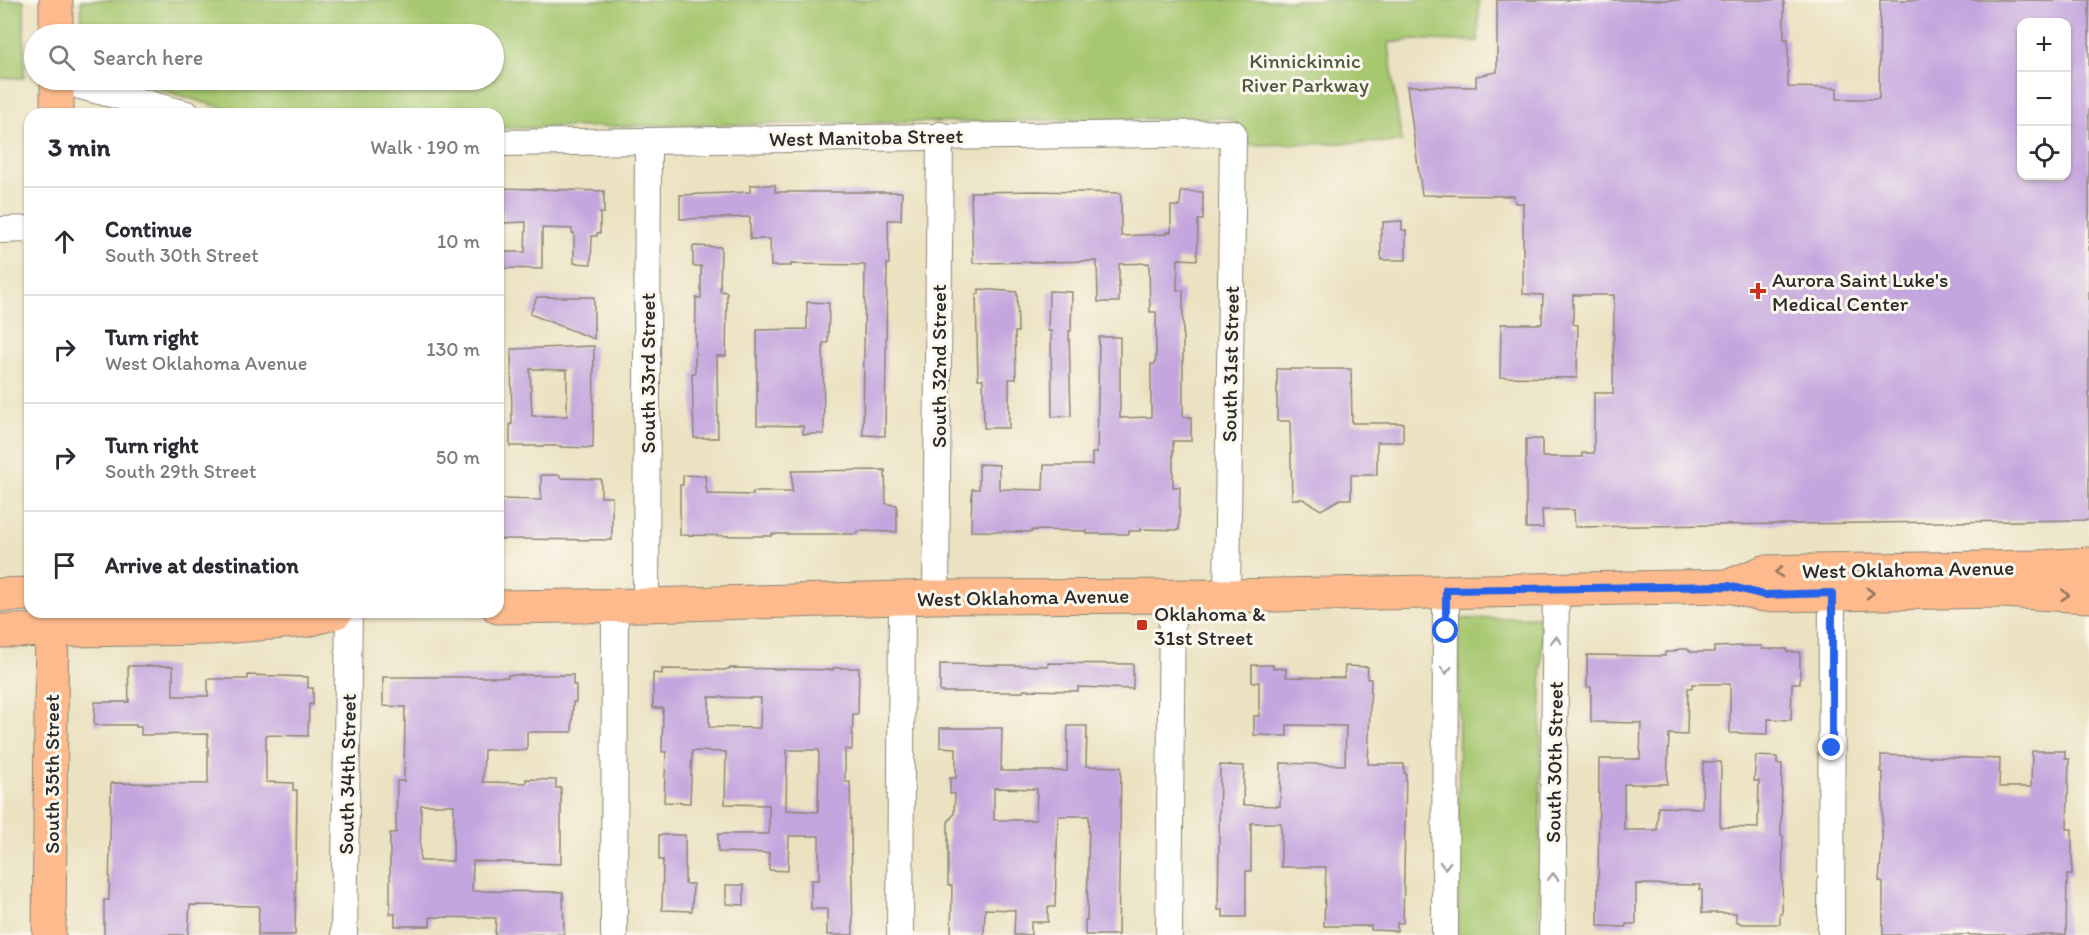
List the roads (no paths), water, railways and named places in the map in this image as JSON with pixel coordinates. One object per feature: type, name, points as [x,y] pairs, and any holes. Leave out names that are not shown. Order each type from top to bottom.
[{"type":"main road","points":[[56,0],[57,24]]},
{"type":"main road","points":[[57,90],[57,108]]},
{"type":"main road","name":"West Oklahoma Avenue","points":[[504,607],[936,597],[1227,596],[1729,586],[1764,595],[1832,582],[2089,564]]},
{"type":"main road","name":"West Oklahoma Avenue","points":[[1832,582],[2089,596]]},
{"type":"main road","points":[[0,595],[24,594]]},
{"type":"main road","points":[[0,630],[52,621],[209,628],[315,618]]},
{"type":"main road","name":"South 35th Street","points":[[49,935],[52,621]]},
{"type":"street","points":[[95,90],[164,108]]},
{"type":"street","name":"West Manitoba Street","points":[[504,143],[940,135],[1233,133]]},
{"type":"street","name":"South 31st Street","points":[[1227,596],[1233,133]]},
{"type":"street","name":"South 32nd Street","points":[[936,597],[940,135]]},
{"type":"street","name":"South 33rd Street","points":[[614,935],[631,605],[648,141]]},
{"type":"street","points":[[0,230],[24,230]]},
{"type":"street","points":[[1831,935],[1832,582]]},
{"type":"street","name":"South 30th Street","points":[[1552,935],[1556,589]]},
{"type":"street","points":[[1445,935],[1446,590]]},
{"type":"street","points":[[1169,935],[1172,595]]},
{"type":"street","points":[[900,935],[902,599]]},
{"type":"street","name":"South 34th Street","points":[[344,935],[349,618]]},
{"type":"place","name":"Aurora Saint Luke's Medical Center","points":[[1758,291]]},
{"type":"place","name":"Oklahoma & 31st Street","points":[[1142,625]]},
{"type":"park label","name":"Kinnickinnic River Parkway","points":[[1305,72]]}]
